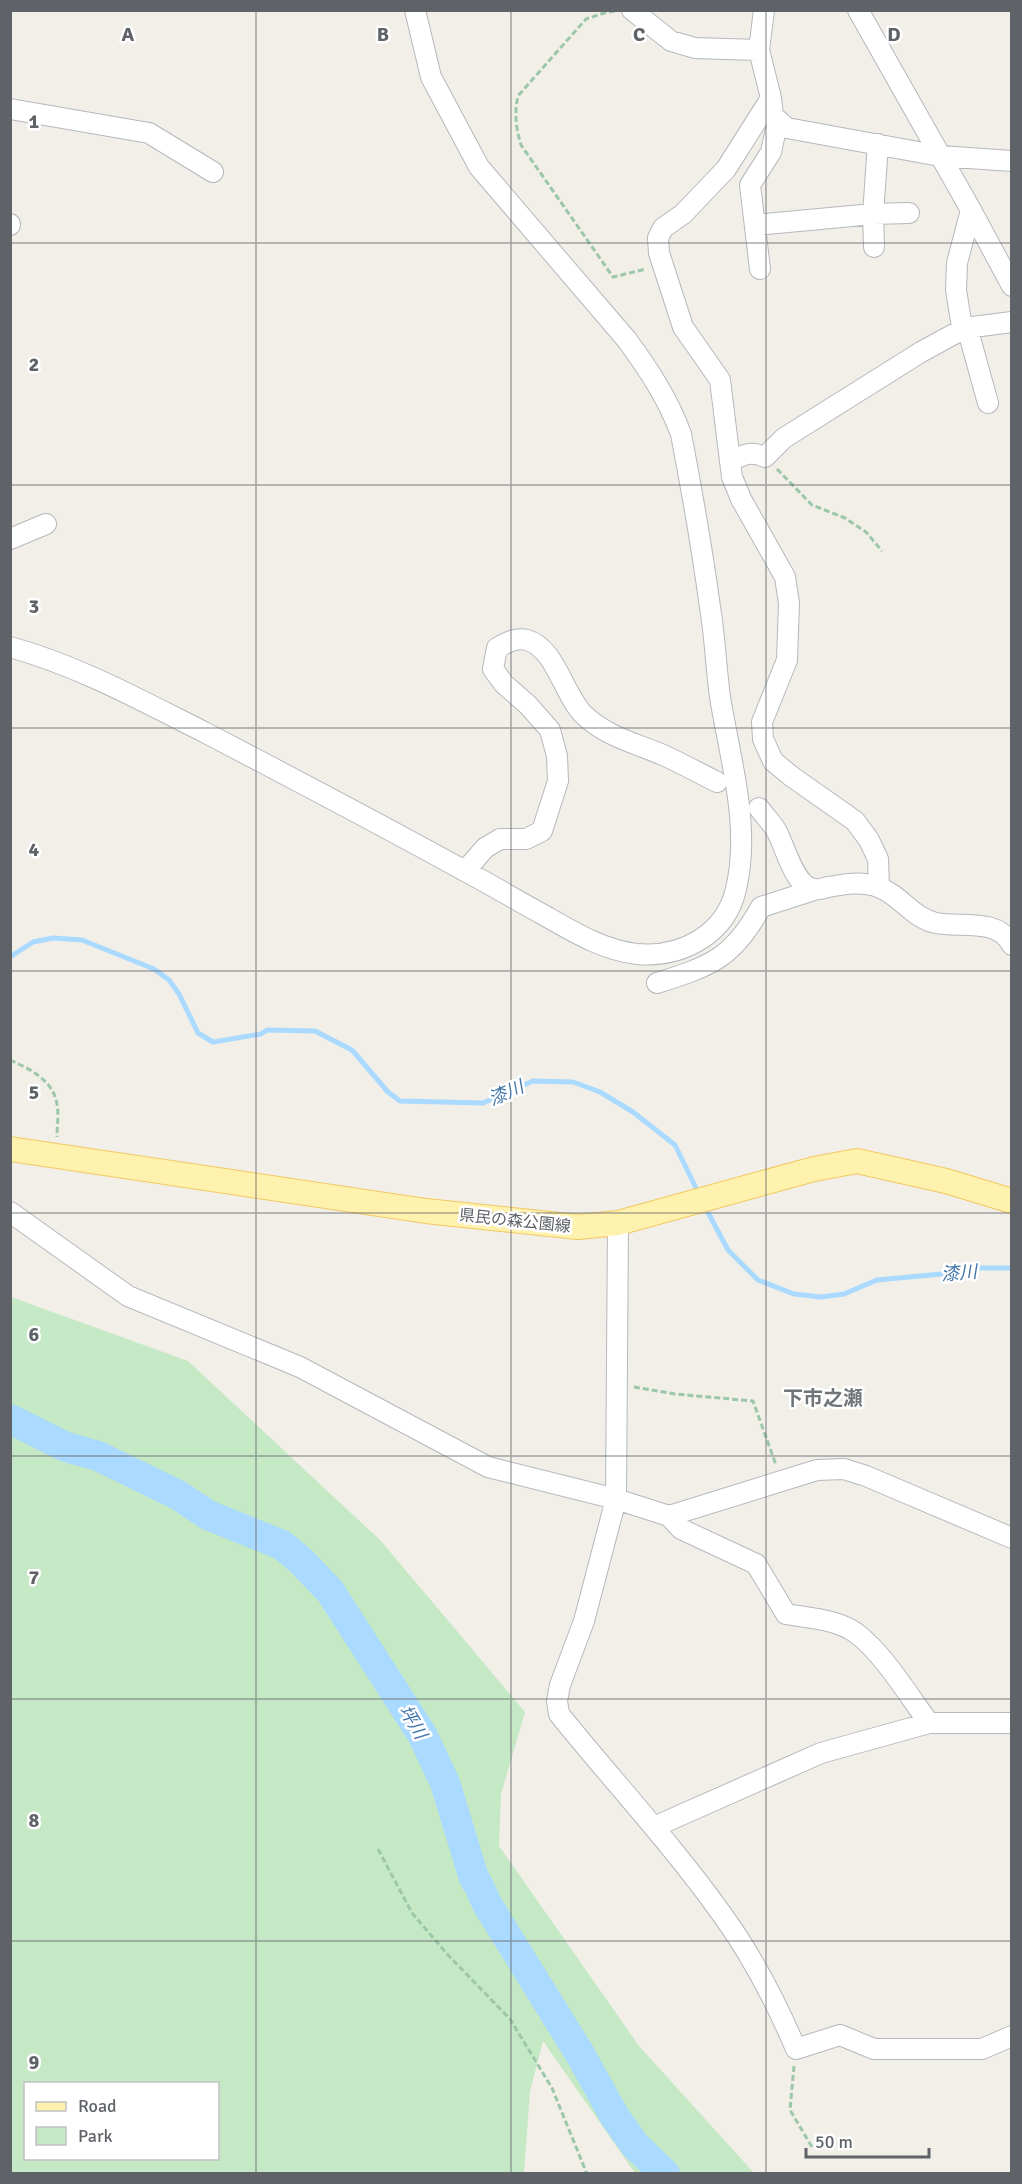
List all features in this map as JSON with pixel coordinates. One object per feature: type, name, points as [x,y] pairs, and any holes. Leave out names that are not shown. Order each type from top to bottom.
[{"type":"main road","name":"県民の森公園線","points":[[10,1149],[426,1211],[578,1227],[618,1223],[814,1169],[857,1161],[946,1181],[1011,1201]]},
{"type":"street","points":[[10,647],[76,669],[126,693],[299,782],[586,939],[615,950],[640,954],[682,948],[702,940],[717,928],[736,892],[741,835],[720,694],[711,607],[681,434],[649,370],[627,340],[479,167],[431,77],[415,10]]},
{"type":"street","points":[[632,10],[670,41],[695,48],[759,50]]},
{"type":"street","points":[[764,10],[759,50],[771,98],[773,117],[788,128],[940,156],[1011,161]]},
{"type":"street","points":[[858,10],[971,210],[1011,286]]},
{"type":"street","points":[[771,98],[726,169],[683,214],[663,228],[658,238],[659,253],[684,327],[720,380],[732,477],[741,499],[785,577],[789,603],[786,660],[762,722],[763,739],[773,761],[855,821],[869,840],[878,859],[879,887]]},
{"type":"street","points":[[10,109],[149,133],[213,172]]},
{"type":"street","points":[[760,269],[750,185],[771,152],[778,120]]},
{"type":"street","points":[[874,247],[873,214],[878,144]]},
{"type":"street","points":[[971,210],[957,263],[957,290],[961,321],[970,338],[988,403]]},
{"type":"street","points":[[755,225],[909,213]]},
{"type":"street","points":[[730,462],[742,454],[755,453],[765,457],[784,438],[921,352],[965,328],[1011,322]]},
{"type":"street","points":[[10,539],[45,524]]},
{"type":"street","points":[[465,871],[485,848],[500,839],[526,839],[542,831],[558,781],[557,756],[550,730],[528,705],[504,684],[493,669],[497,648],[511,640],[527,640],[548,654],[584,715],[618,739],[662,754],[717,782]]},
{"type":"street","points":[[759,808],[775,828],[794,872],[806,886],[814,890]]},
{"type":"street","points":[[657,983],[713,962],[733,947],[748,931],[761,907],[814,890],[861,883],[879,887],[894,896],[916,916],[936,923],[984,926],[1000,932],[1011,945]]},
{"type":"street","points":[[10,1212],[128,1296],[300,1367],[488,1467],[616,1499],[669,1516],[681,1529],[756,1564],[786,1614],[829,1622],[855,1633],[879,1657],[929,1723]]},
{"type":"street","points":[[618,1223],[616,1499],[584,1621],[560,1686],[559,1714],[654,1827],[720,1912],[746,1950],[796,2049],[840,2035],[874,2049],[982,2049],[1011,2036]]},
{"type":"street","points":[[669,1516],[817,1470],[844,1470],[866,1476],[1011,1538]]},
{"type":"street","points":[[654,1827],[821,1753],[929,1723],[1011,1723]]},
{"type":"path","points":[[619,10],[586,19],[518,96],[515,110],[516,127],[521,145],[613,277],[663,266]]},
{"type":"path","points":[[765,457],[812,505],[845,518],[866,532],[882,551]]},
{"type":"path","points":[[10,1060],[35,1071],[51,1089],[57,1103],[58,1156]]},
{"type":"path","points":[[617,1383],[675,1394],[753,1401],[782,1481]]},
{"type":"path","points":[[378,1849],[412,1913],[448,1955],[510,2019],[552,2088],[587,2174]]},
{"type":"path","points":[[796,2049],[790,2110],[812,2147]]},
{"type":"green space","points":[[11,1297],[188,1361],[381,1541],[525,1712],[501,1794],[499,1846],[639,2046],[754,2173],[635,2173],[543,2041],[530,2091],[524,2173],[11,2173]]},
{"type":"waterway","name":"漆川","points":[[10,957],[33,942],[53,938],[82,940],[154,969],[169,980],[179,994],[198,1033],[213,1042],[261,1034],[267,1030],[315,1031],[352,1050],[388,1092],[400,1101],[483,1103],[533,1081],[573,1082],[600,1092],[633,1112],[675,1145],[699,1194]]},
{"type":"waterway","name":"漆川","points":[[704,1205],[728,1250],[758,1280],[794,1294],[821,1297],[844,1294],[877,1280],[963,1272],[980,1268],[1012,1268]]},
{"type":"waterway","name":"坪川","points":[[10,1419],[66,1447],[98,1456],[178,1495],[208,1515],[282,1545],[330,1591],[423,1736],[445,1783],[474,1878],[487,1904],[580,2054],[615,2117],[635,2145],[665,2174]]},
{"type":"district","name":"下市之瀬","points":[[823,1398]]}]
